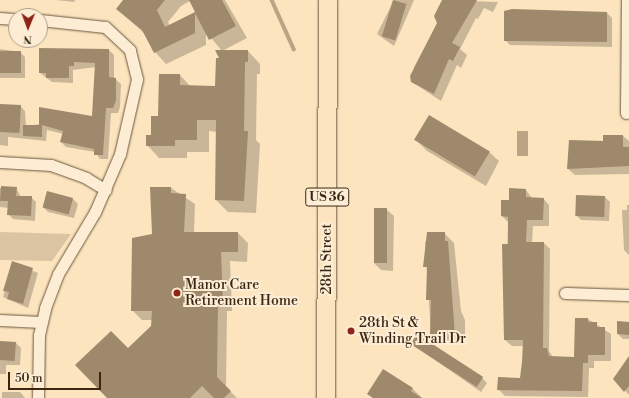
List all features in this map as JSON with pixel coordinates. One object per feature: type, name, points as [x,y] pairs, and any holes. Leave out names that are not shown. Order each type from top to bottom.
[{"type":"highway","name":"28th Street","points":[[326,398],[328,0]]},
{"type":"street","points":[[626,113],[627,0]]},
{"type":"street","points":[[38,398],[41,322],[58,274],[106,190],[120,154],[136,89],[136,64],[120,38],[91,23],[48,20]]},
{"type":"street","points":[[0,162],[51,165],[86,178],[106,190]]},
{"type":"street","points":[[565,294],[629,295]]},
{"type":"street","points":[[0,320],[41,322]]},
{"type":"shaded area","points":[[517,131],[528,131],[528,156],[517,156]]},
{"type":"shaded area","points":[[0,232],[71,234],[52,261],[0,260]]},
{"type":"building","points":[[123,0],[165,0],[157,10],[165,27],[195,12],[189,0],[222,0],[236,26],[209,40],[195,13],[195,33],[154,53],[142,30],[116,9]]},
{"type":"building","points":[[393,0],[406,4],[395,40],[382,36]]},
{"type":"building","points":[[442,0],[477,0],[452,43],[460,47],[453,61],[449,59],[434,94],[411,82],[410,76],[437,23],[434,16]]},
{"type":"building","points":[[512,9],[607,12],[607,42],[504,41],[504,11]]},
{"type":"building","points":[[39,48],[109,49],[109,77],[116,78],[116,101],[113,108],[106,108],[103,155],[94,155],[94,149],[60,142],[63,131],[42,125],[42,137],[23,136],[23,125],[39,125],[39,107],[92,116],[95,63],[74,62],[74,66],[69,66],[69,78],[46,78],[46,73],[39,73]]},
{"type":"building","points":[[215,50],[248,50],[248,62],[245,62],[244,131],[248,131],[244,201],[215,200],[216,120],[197,120],[197,140],[175,140],[175,146],[146,146],[146,135],[151,135],[151,116],[158,116],[159,74],[180,74],[180,85],[215,86],[216,58],[219,58]]},
{"type":"building","points":[[0,51],[21,51],[21,73],[0,73]]},
{"type":"building","points":[[0,104],[21,105],[20,133],[0,132]]},
{"type":"building","points":[[429,115],[490,152],[475,176],[414,140]]},
{"type":"building","points":[[603,135],[623,135],[623,147],[629,147],[629,166],[567,169],[569,140],[603,141]]},
{"type":"building","points":[[1,186],[17,187],[16,196],[32,196],[31,216],[7,215],[8,201],[0,201]]},
{"type":"building","name":"Manor Care Retirement Home","points":[[150,187],[171,187],[171,193],[186,194],[184,232],[238,232],[238,252],[221,252],[223,302],[218,302],[217,377],[231,391],[224,398],[214,398],[202,386],[190,398],[107,398],[75,365],[111,331],[128,348],[151,326],[152,311],[131,311],[132,238],[152,234]]},
{"type":"building","points":[[509,188],[526,189],[526,197],[544,198],[543,220],[527,220],[526,242],[544,242],[543,348],[547,348],[549,356],[574,357],[575,318],[588,318],[588,322],[597,322],[597,327],[605,327],[605,355],[588,355],[588,363],[583,363],[582,391],[497,390],[498,377],[520,378],[522,362],[523,340],[504,340],[502,244],[508,244],[508,217],[501,216],[501,200],[509,200]]},
{"type":"building","points":[[47,191],[73,198],[69,214],[43,207]]},
{"type":"building","points":[[576,195],[605,196],[604,217],[575,216]]},
{"type":"building","points":[[374,208],[387,208],[387,263],[374,263]]},
{"type":"building","points":[[427,232],[445,232],[445,241],[448,241],[455,335],[430,334],[431,300],[426,300],[427,267],[423,267]]},
{"type":"building","points":[[12,261],[33,268],[23,304],[7,299],[9,292],[3,291]]},
{"type":"building","points":[[617,321],[629,322],[629,335],[617,334]]},
{"type":"building","points":[[417,334],[483,377],[477,387],[410,344]]},
{"type":"building","points":[[0,341],[16,342],[15,361],[0,360]]},
{"type":"building","points":[[629,356],[629,386],[624,392],[613,379]]},
{"type":"building","points":[[383,369],[413,388],[411,391],[422,398],[373,398],[367,394]]},
{"type":"waterway","points":[[272,0],[294,49]]},
{"type":"place","name":"Manor Care Retirement Home","points":[[177,293]]},
{"type":"place","name":"28th St & Winding Trail Dr","points":[[351,331]]}]
